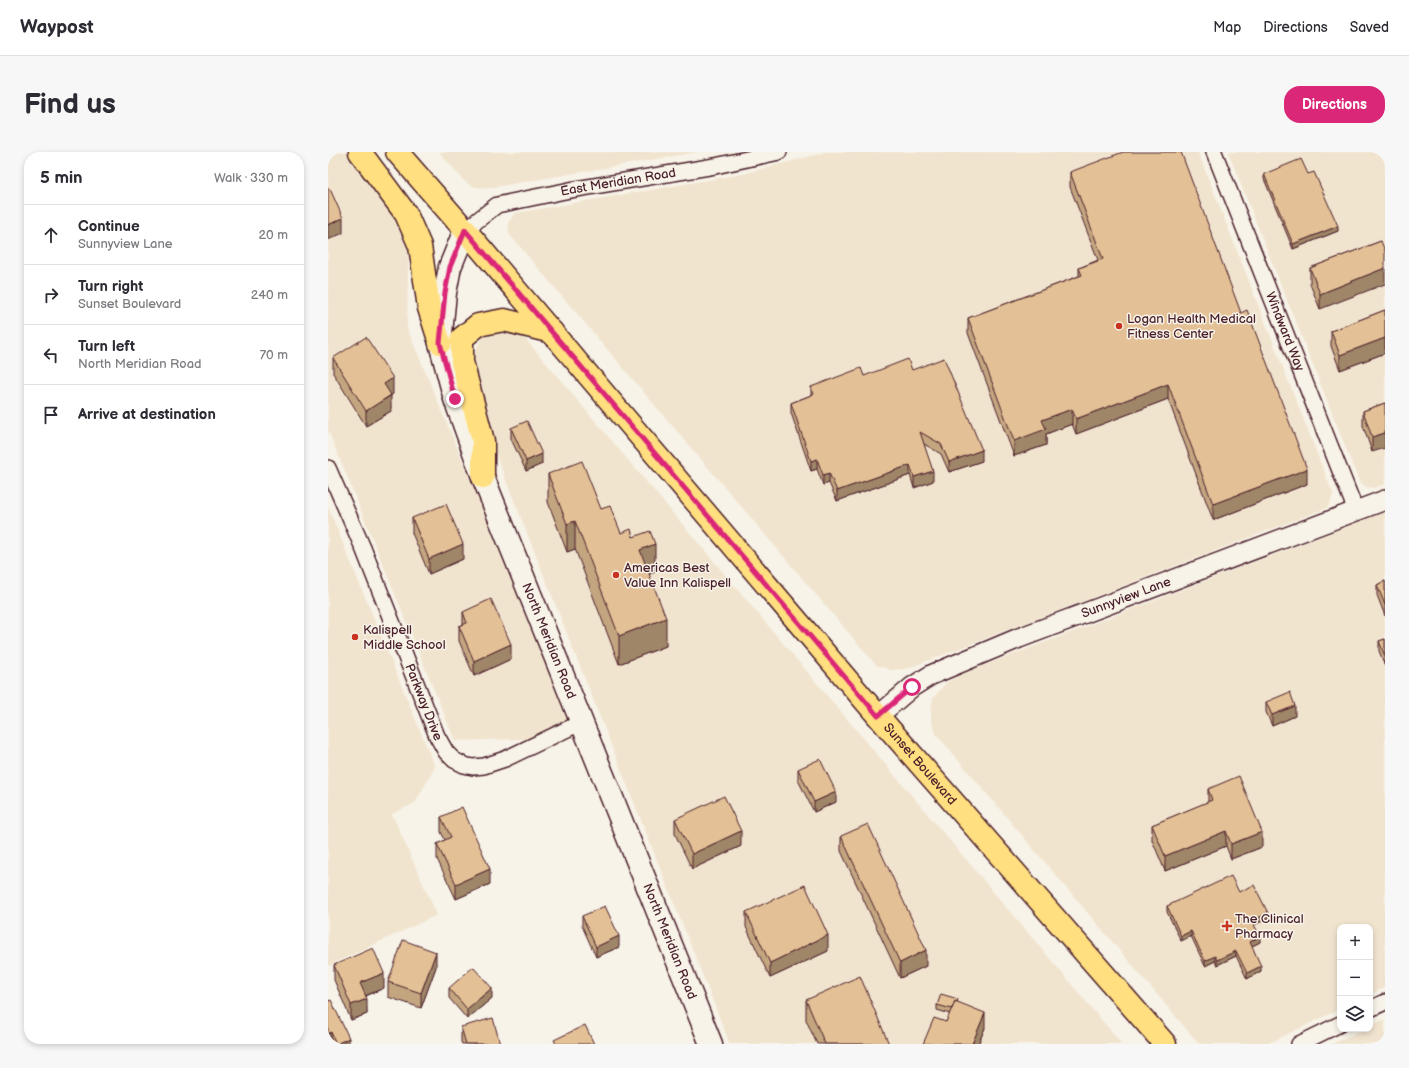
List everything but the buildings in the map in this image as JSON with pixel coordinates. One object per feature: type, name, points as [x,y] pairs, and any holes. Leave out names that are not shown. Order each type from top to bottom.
[{"type":"main road","points":[[360,152],[406,214],[420,246],[429,308],[440,343]]},
{"type":"main road","name":"Sunset Boulevard","points":[[397,152],[878,716],[1165,1044]]},
{"type":"main road","name":"North Meridian Road","points":[[465,230],[450,267],[445,293],[440,343],[455,399],[483,477],[711,1044]]},
{"type":"main road","points":[[483,477],[483,441],[462,362],[462,338],[478,325],[504,320],[552,332]]},
{"type":"street","name":"East Meridian Road","points":[[465,230],[497,205],[570,190],[715,166],[779,152]]},
{"type":"street","name":"Windward Way","points":[[1214,152],[1356,511]]},
{"type":"street","name":"Parkway Drive","points":[[328,468],[363,548],[437,736],[446,752],[454,760],[464,765],[473,767],[484,766],[505,759],[582,722]]},
{"type":"street","name":"Sunnyview Lane","points":[[878,716],[912,687],[931,675],[1019,638],[1385,500]]},
{"type":"street","points":[[1373,1008],[1385,1002]]},
{"type":"street","points":[[1299,1044],[1337,1025]]},
{"type":"shaded area","points":[[328,152],[351,152],[409,220],[407,328],[578,737],[455,741],[328,430]]},
{"type":"shaded area","points":[[439,152],[698,152],[489,188],[474,187],[464,181]]},
{"type":"shaded area","points":[[826,152],[1198,152],[1333,494],[1327,508],[906,669],[891,670],[876,665],[509,234],[508,223],[515,213],[743,174]]},
{"type":"shaded area","points":[[1228,152],[1385,152],[1385,484],[1374,488],[1366,487],[1359,481]]},
{"type":"shaded area","points":[[519,331],[1122,1044],[730,1044],[488,435],[468,364],[485,333]]},
{"type":"shaded area","name":"Kalispell Middle School","points":[[328,507],[435,767],[415,803],[392,814],[437,915],[328,966]]},
{"type":"shaded area","points":[[1385,512],[1385,987],[1373,993],[1373,924],[1337,924],[1337,1010],[1267,1044],[1199,1044],[936,734],[931,720],[933,698],[947,682],[967,672]]},
{"type":"shaded area","points":[[1385,1019],[1385,1044],[1332,1044],[1358,1032],[1373,1032],[1373,1025]]},
{"type":"place","name":"Logan Health Medical Fitness Center","points":[[1119,326]]},
{"type":"place","name":"Americas Best Value Inn Kalispell","points":[[616,575]]},
{"type":"place","name":"Kalispell Middle School","points":[[355,637]]},
{"type":"place","name":"The Clinical Pharmacy","points":[[1227,926]]},
{"type":"route","points":[[455,399],[440,343],[445,293],[450,267],[465,230],[878,716],[912,687]]}]
